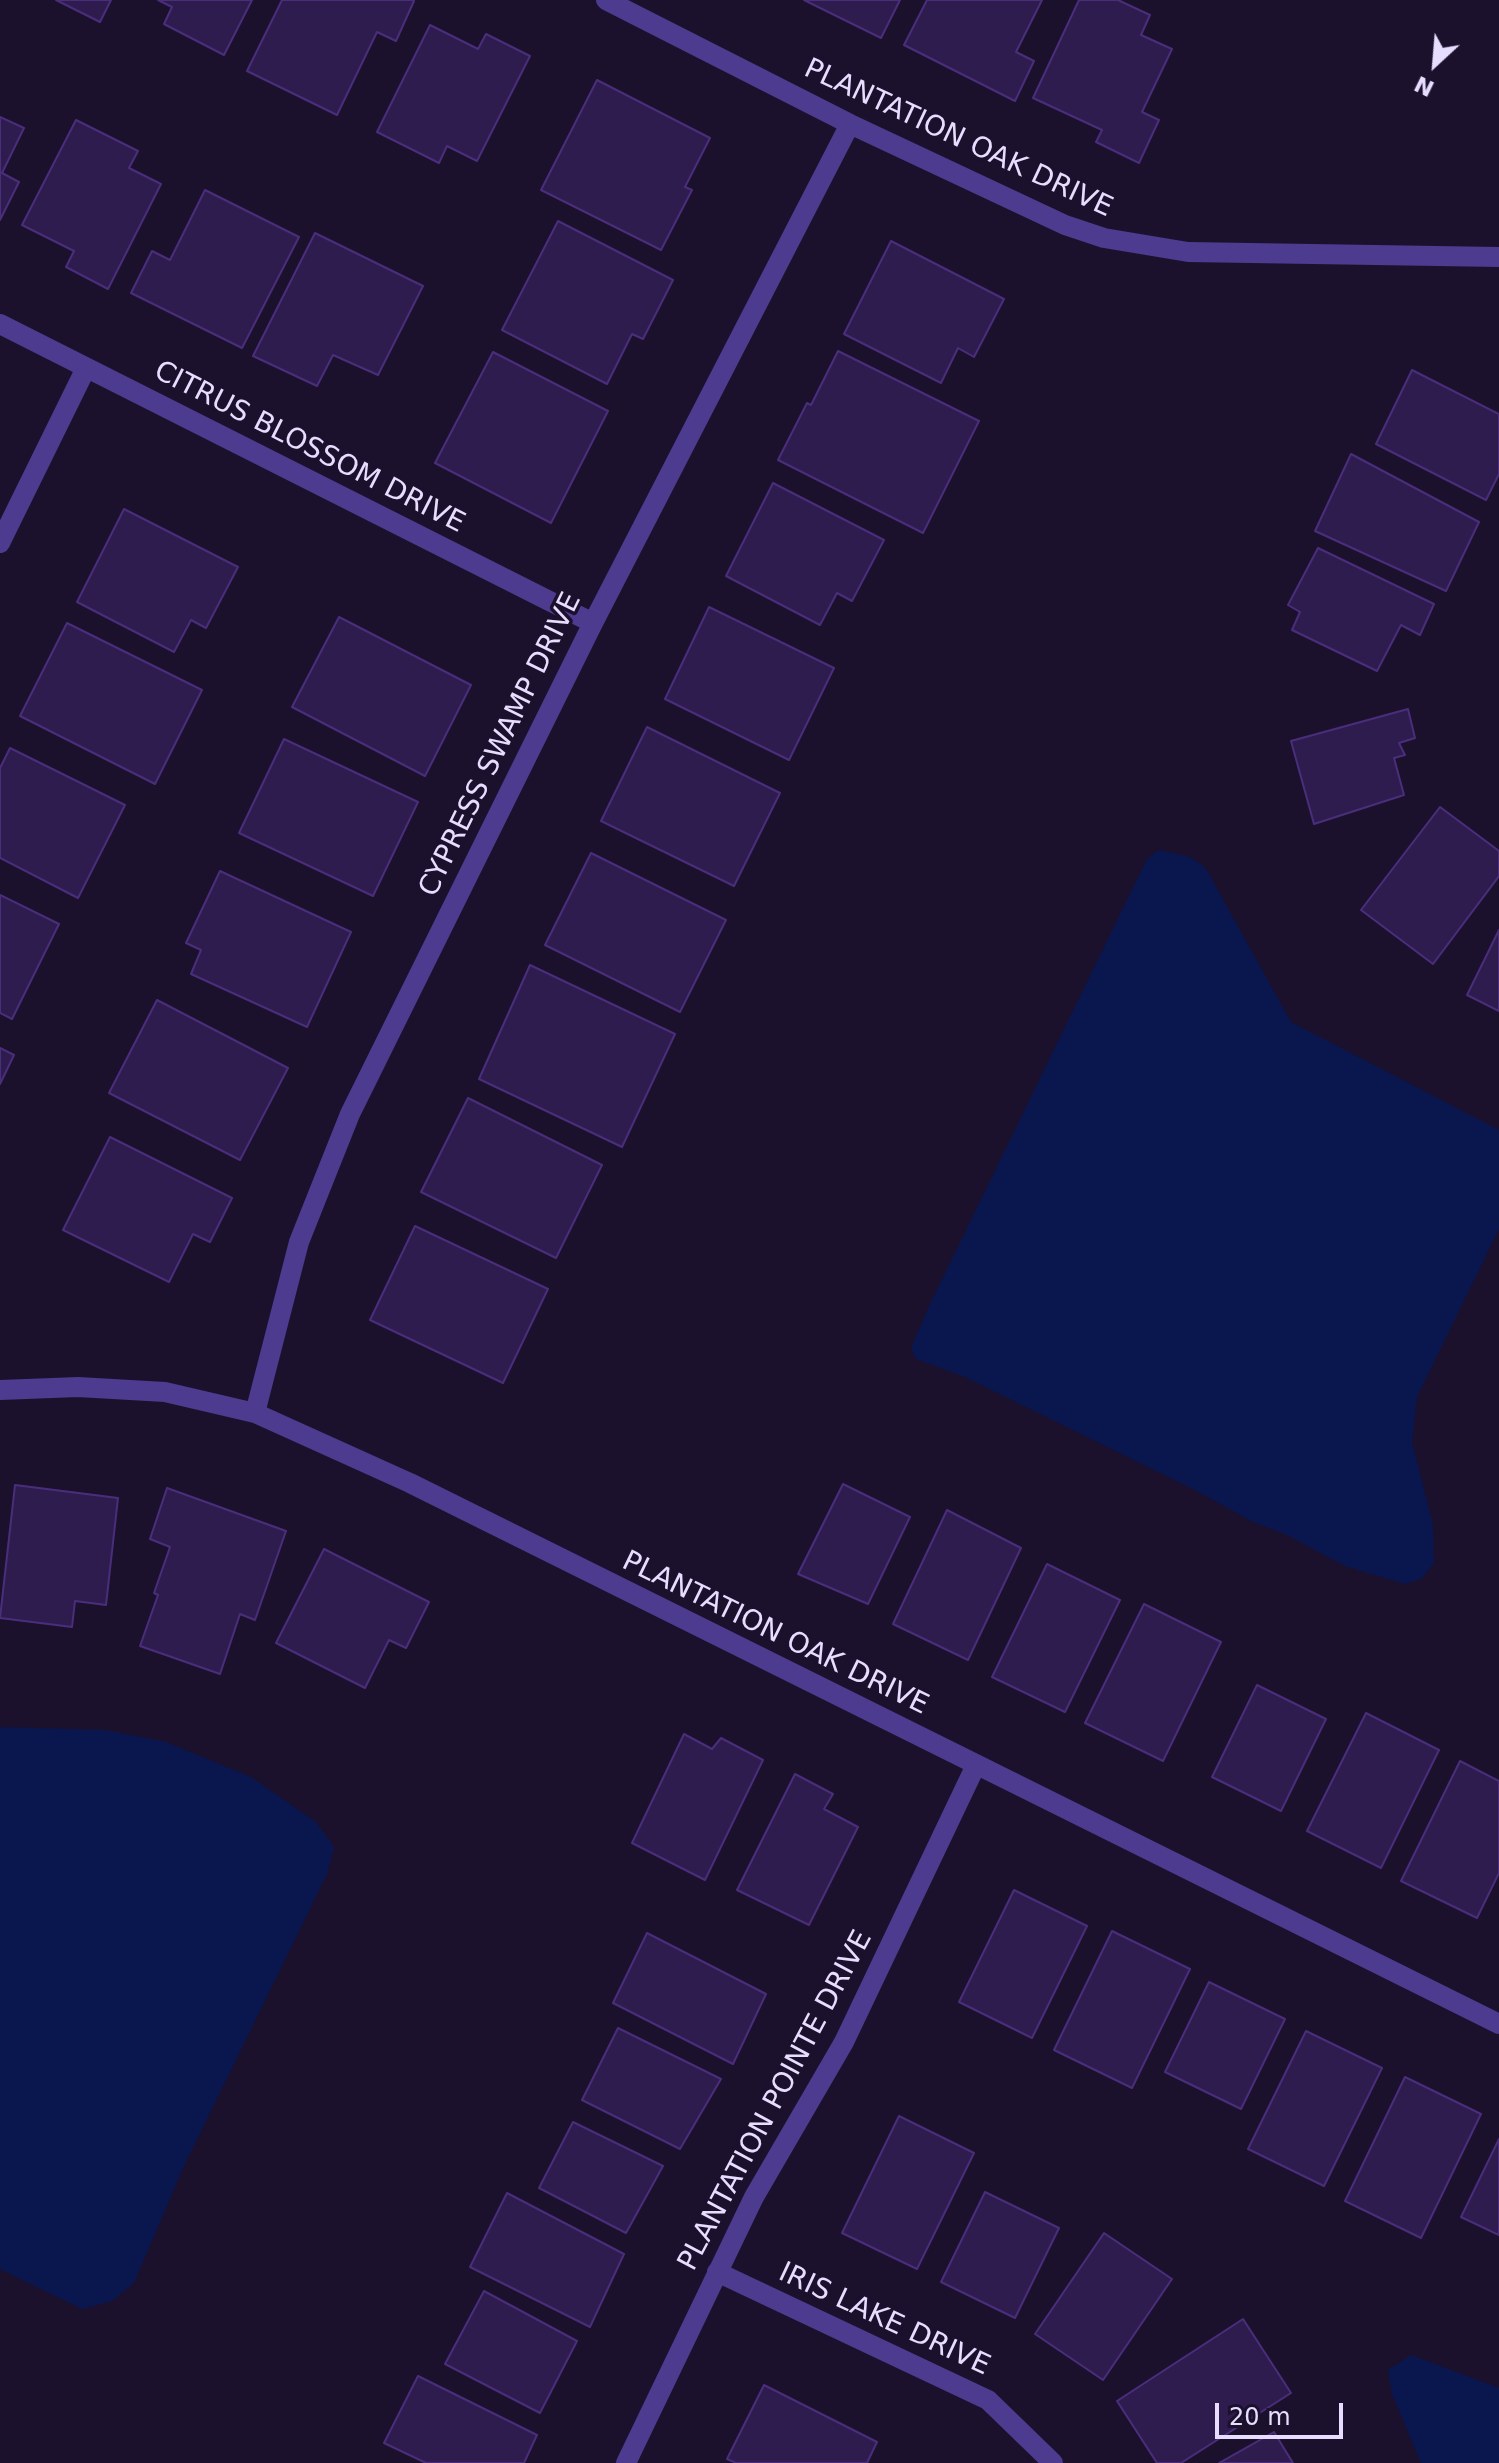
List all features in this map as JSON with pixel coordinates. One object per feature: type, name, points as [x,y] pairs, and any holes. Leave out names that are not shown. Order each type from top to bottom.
[{"type":"street","name":"PLANTATION OAK DRIVE","points":[[606,0],[850,124],[1065,225],[1137,246],[1188,252],[1499,257]]},
{"type":"street","name":"CYPRESS SWAMP DRIVE","points":[[255,1413],[299,1242],[350,1114],[593,623],[850,124]]},
{"type":"street","name":"CITRUS BLOSSOM DRIVE","points":[[0,324],[593,623]]},
{"type":"street","points":[[0,543],[86,368]]},
{"type":"street","name":"PLANTATION OAK DRIVE","points":[[0,1390],[78,1387],[165,1392],[255,1413],[410,1483],[1499,2024]]},
{"type":"street","name":"PLANTATION POINTE DRIVE","points":[[626,2463],[754,2197],[844,2042],[976,1765]]},
{"type":"street","name":"IRIS LAKE DRIVE","points":[[717,2272],[988,2400],[1053,2463]]},
{"type":"shaded area","points":[[1159,850],[1190,857],[1205,867],[1291,1022],[1499,1130],[1499,1229],[1417,1397],[1412,1442],[1433,1525],[1434,1563],[1421,1579],[1405,1584],[1345,1566],[965,1377],[916,1359],[911,1348],[1147,859]]},
{"type":"shaded area","points":[[0,1727],[105,1730],[166,1742],[251,1777],[316,1822],[334,1847],[327,1874],[184,2166],[134,2283],[112,2301],[82,2309],[0,2269]]},
{"type":"shaded area","points":[[1411,2355],[1499,2388],[1499,2463],[1421,2463],[1392,2394],[1388,2370]]},
{"type":"building","points":[[56,0],[111,0],[100,22]]},
{"type":"building","points":[[158,0],[252,0],[224,55],[164,24],[172,7]]},
{"type":"building","points":[[282,0],[414,1],[396,41],[377,32],[337,115],[247,71]]},
{"type":"building","points":[[804,0],[900,0],[881,38]]},
{"type":"building","points":[[927,0],[1042,0],[1016,52],[1034,61],[1015,101],[904,45]]},
{"type":"building","points":[[1079,0],[1118,0],[1150,15],[1141,35],[1172,49],[1142,112],[1159,120],[1139,163],[1096,142],[1102,130],[1033,98]]},
{"type":"building","points":[[430,25],[478,49],[486,34],[530,56],[477,161],[447,146],[439,163],[377,132]]},
{"type":"building","points":[[597,80],[710,138],[685,187],[692,190],[661,250],[541,190]]},
{"type":"building","points":[[0,117],[24,128],[2,173],[19,182],[0,220]]},
{"type":"building","points":[[76,120],[138,151],[129,168],[161,184],[108,289],[66,267],[74,251],[22,225]]},
{"type":"building","points":[[205,190],[299,237],[242,348],[131,293],[152,251],[170,260]]},
{"type":"building","points":[[558,221],[673,280],[643,339],[632,334],[607,384],[502,330]]},
{"type":"building","points":[[315,233],[423,286],[378,375],[333,355],[317,386],[253,356]]},
{"type":"building","points":[[891,241],[1004,299],[974,357],[958,348],[941,383],[844,334]]},
{"type":"building","points":[[838,351],[979,421],[923,533],[778,460]]},
{"type":"building","points":[[493,352],[608,411],[551,523],[435,463]]},
{"type":"building","points":[[1412,370],[1499,414],[1499,474],[1486,500],[1376,444]]},
{"type":"building","points":[[1351,454],[1479,522],[1446,591],[1315,531]]},
{"type":"building","points":[[773,483],[884,540],[852,601],[837,593],[820,625],[726,576]]},
{"type":"building","points":[[124,509],[238,567],[206,628],[191,620],[174,652],[77,602]]},
{"type":"building","points":[[1318,548],[1434,604],[1420,635],[1401,625],[1377,671],[1292,630],[1300,612],[1288,605]]},
{"type":"building","points":[[709,607],[834,668],[789,760],[665,699]]},
{"type":"building","points":[[339,617],[471,685],[425,776],[292,707]]},
{"type":"building","points":[[67,623],[202,690],[155,784],[20,716]]},
{"type":"building","points":[[1408,709],[1415,738],[1399,743],[1405,755],[1394,758],[1404,795],[1314,824],[1291,741]]},
{"type":"building","points":[[647,727],[780,793],[734,886],[601,821]]},
{"type":"building","points":[[284,739],[418,802],[373,896],[239,833]]},
{"type":"building","points":[[10,748],[125,805],[78,898],[0,858],[0,768]]},
{"type":"building","points":[[1440,807],[1499,851],[1499,876],[1433,964],[1361,910]]},
{"type":"building","points":[[591,853],[726,920],[680,1012],[545,945]]},
{"type":"building","points":[[220,871],[351,932],[307,1027],[191,974],[201,950],[186,943]]},
{"type":"building","points":[[0,895],[59,924],[12,1019],[0,1013]]},
{"type":"building","points":[[1499,930],[1499,1011],[1467,995]]},
{"type":"building","points":[[530,965],[675,1034],[622,1147],[479,1079]]},
{"type":"building","points":[[157,1000],[288,1068],[240,1160],[109,1093]]},
{"type":"building","points":[[0,1048],[14,1055],[0,1084]]},
{"type":"building","points":[[468,1098],[602,1165],[556,1258],[421,1192]]},
{"type":"building","points":[[110,1137],[232,1198],[210,1242],[193,1234],[169,1282],[63,1230]]},
{"type":"building","points":[[415,1226],[548,1289],[503,1383],[370,1320]]},
{"type":"building","points":[[843,1484],[910,1517],[868,1604],[798,1574]]},
{"type":"building","points":[[15,1485],[118,1498],[106,1605],[75,1601],[72,1627],[0,1618]]},
{"type":"building","points":[[167,1488],[286,1531],[255,1620],[240,1614],[220,1674],[140,1646],[158,1595],[154,1593],[170,1547],[150,1539]]},
{"type":"building","points":[[947,1510],[1021,1548],[968,1660],[893,1624]]},
{"type":"building","points":[[324,1549],[429,1602],[406,1648],[389,1640],[365,1688],[276,1643]]},
{"type":"building","points":[[1047,1564],[1120,1600],[1065,1712],[992,1677]]},
{"type":"building","points":[[1144,1604],[1221,1642],[1163,1761],[1085,1723]]},
{"type":"building","points":[[1257,1685],[1326,1719],[1281,1811],[1212,1777]]},
{"type":"building","points":[[1366,1713],[1439,1750],[1381,1868],[1307,1831]]},
{"type":"building","points":[[684,1734],[712,1749],[721,1738],[763,1760],[705,1880],[632,1843]]},
{"type":"building","points":[[1460,1761],[1499,1781],[1499,1873],[1477,1918],[1401,1881]]},
{"type":"building","points":[[795,1774],[833,1794],[824,1809],[858,1827],[809,1925],[737,1890]]},
{"type":"building","points":[[1014,1890],[1087,1926],[1032,2038],[959,2002]]},
{"type":"building","points":[[1112,1931],[1190,1969],[1132,2088],[1054,2050]]},
{"type":"building","points":[[647,1933],[766,1994],[733,2064],[613,2003]]},
{"type":"building","points":[[1209,1982],[1285,2019],[1241,2109],[1165,2072]]},
{"type":"building","points":[[618,2028],[721,2079],[680,2149],[582,2100]]},
{"type":"building","points":[[1306,2031],[1382,2068],[1324,2186],[1248,2149]]},
{"type":"building","points":[[1405,2077],[1481,2114],[1421,2238],[1345,2201]]},
{"type":"building","points":[[899,2116],[974,2153],[917,2269],[842,2233]]},
{"type":"building","points":[[573,2122],[663,2166],[626,2233],[539,2188]]},
{"type":"building","points":[[1499,2139],[1499,2235],[1461,2217]]},
{"type":"building","points":[[985,2192],[1059,2228],[1015,2318],[941,2282]]},
{"type":"building","points":[[507,2193],[624,2254],[590,2327],[470,2267]]},
{"type":"building","points":[[1104,2233],[1172,2279],[1103,2380],[1035,2334]]},
{"type":"building","points":[[484,2291],[577,2341],[540,2413],[445,2364]]},
{"type":"building","points":[[1243,2319],[1291,2393],[1181,2463],[1157,2463],[1117,2401]]},
{"type":"building","points":[[418,2376],[537,2435],[524,2463],[426,2463],[384,2443]]},
{"type":"building","points":[[764,2385],[877,2442],[867,2463],[736,2463],[727,2459]]},
{"type":"building","points":[[1274,2432],[1293,2463],[1219,2463]]}]
